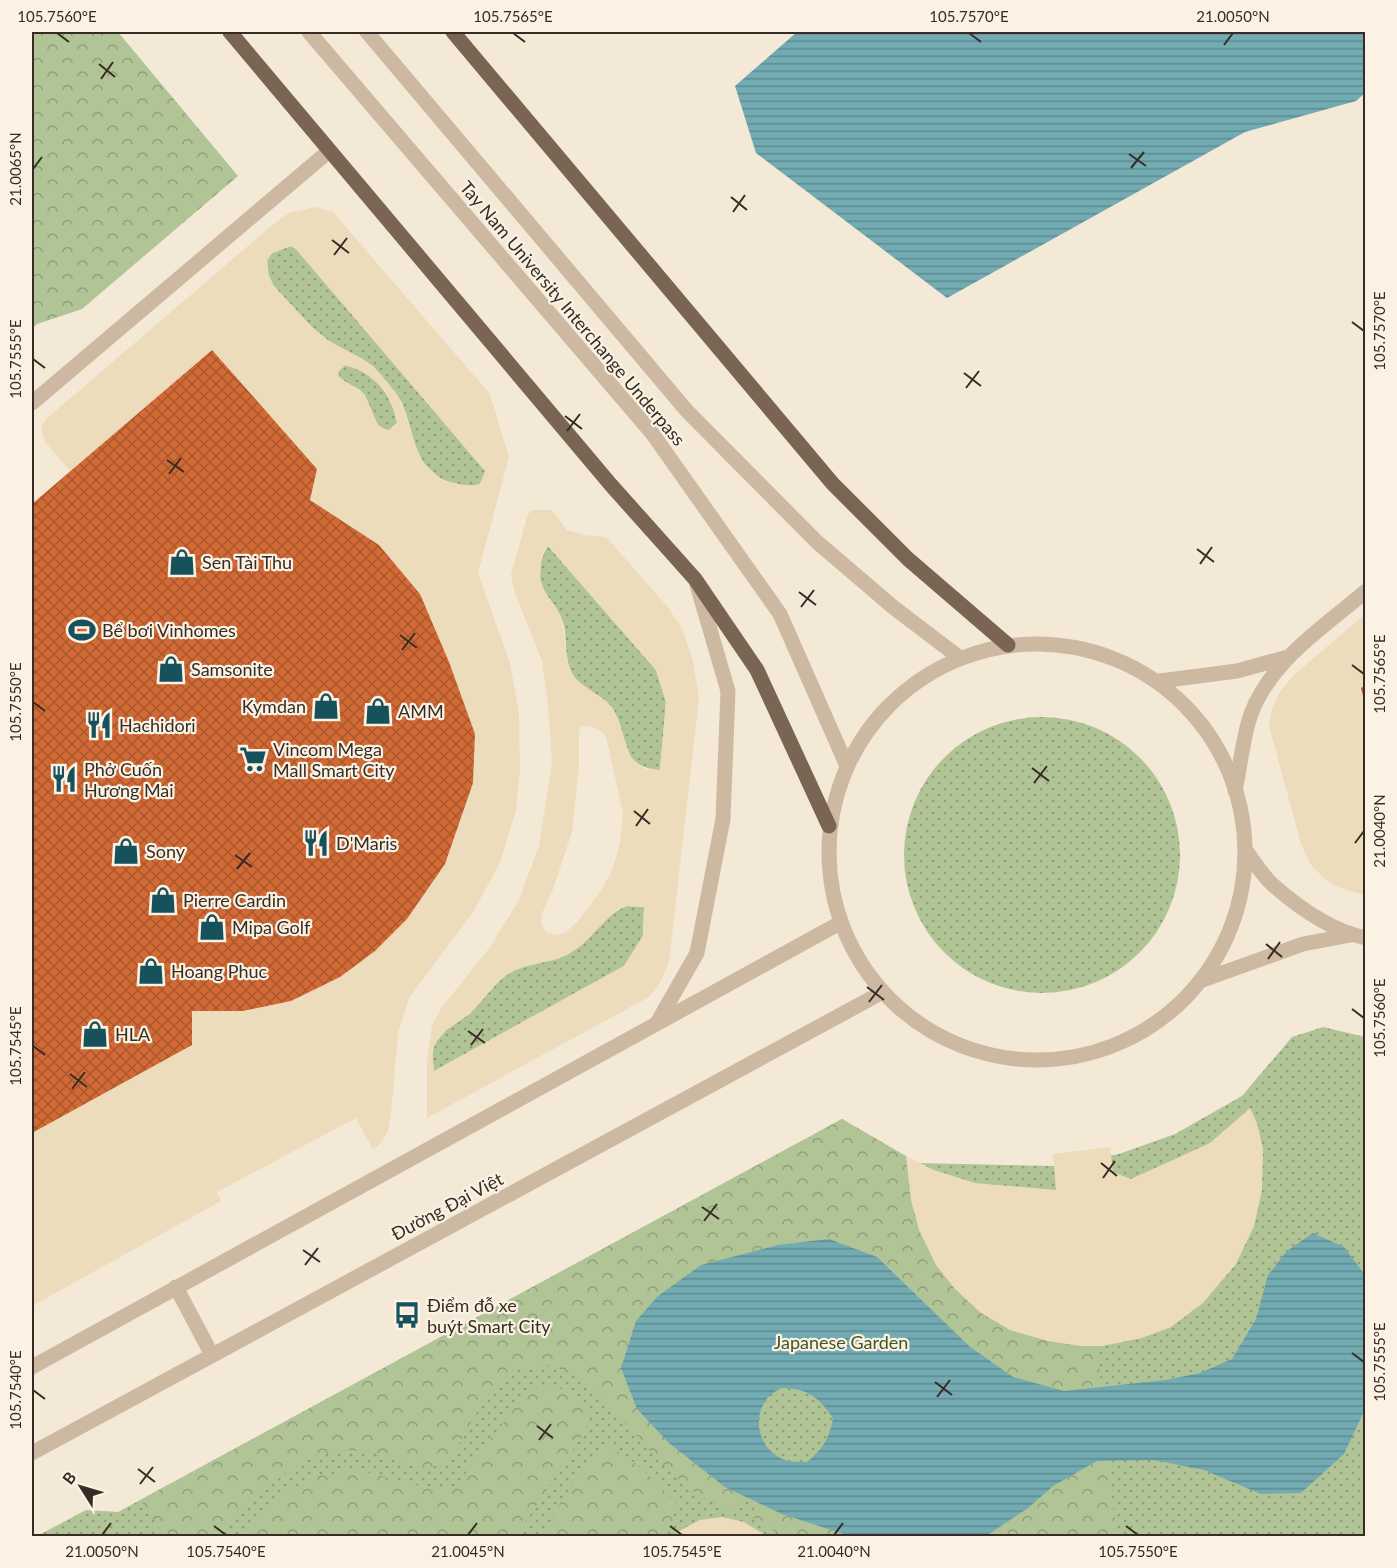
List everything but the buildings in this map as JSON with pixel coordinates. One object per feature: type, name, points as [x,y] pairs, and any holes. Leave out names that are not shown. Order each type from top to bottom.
[{"type":"main road","points":[[230,32],[611,485],[695,579],[757,670],[829,826]]},
{"type":"main road","points":[[453,32],[832,484],[908,559],[1008,645]]},
{"type":"street","name":"Tay Nam University Interchange Underpass","points":[[309,32],[652,433],[780,614],[847,766]]},
{"type":"street","name":"Tay Nam University Interchange Underpass","points":[[367,32],[687,411],[817,542],[893,607],[960,658]]},
{"type":"street","points":[[32,403],[329,151]]},
{"type":"street","points":[[657,1024],[697,953],[723,819],[728,691],[695,579]]},
{"type":"street","points":[[1235,791],[1250,715],[1268,680],[1288,657],[1365,591]]},
{"type":"street","points":[[1008,645],[1074,646],[1136,667],[1160,681],[1202,719],[1226,762],[1245,825],[1246,852],[1242,891],[1220,953],[1179,1006],[1124,1043],[1060,1060],[994,1058],[932,1034],[881,993],[857,960],[840,923],[829,875],[829,826],[847,766],[875,720],[913,684],[960,658],[1008,645]]},
{"type":"street","points":[[1160,681],[1237,671],[1288,657]]},
{"type":"street","points":[[1246,852],[1272,884],[1314,915],[1358,937]]},
{"type":"street","points":[[32,1366],[840,923]]},
{"type":"street","points":[[1200,981],[1303,944],[1358,937]]},
{"type":"street","name":"Đường Đại Việt","points":[[32,1453],[881,993]]},
{"type":"street","points":[[176,1287],[212,1355]]},
{"type":"green space","points":[[32,32],[118,32],[238,176],[82,309],[37,324],[32,329]]},
{"type":"green space","points":[[291,246],[296,249],[486,472],[480,484],[470,486],[453,483],[438,477],[427,467],[420,456],[401,403],[384,378],[368,363],[322,336],[296,312],[280,293],[269,276],[267,260],[272,253]]},
{"type":"green space","points":[[345,365],[365,373],[386,394],[391,402],[397,423],[389,430],[375,421],[363,393],[339,377],[338,372]]},
{"type":"green space","points":[[548,546],[656,670],[666,702],[660,770],[647,768],[632,757],[614,711],[601,697],[580,683],[571,672],[564,624],[541,582],[541,564]]},
{"type":"green space","points":[[1042,717],[1082,723],[1107,733],[1129,748],[1149,768],[1164,790],[1174,815],[1180,855],[1174,895],[1164,920],[1149,942],[1129,962],[1107,977],[1082,987],[1042,993],[1002,987],[977,977],[955,962],[935,942],[920,920],[910,895],[904,855],[910,815],[920,790],[935,768],[955,748],[977,733],[1002,723]]},
{"type":"green space","points":[[627,906],[644,907],[643,936],[624,966],[434,1071],[432,1055],[440,1036],[471,1011],[508,974],[571,952],[586,941],[611,915]]},
{"type":"green space","name":"Japanese Garden","points":[[1323,1027],[1365,1037],[1365,1536],[37,1536],[86,1510],[118,1512],[842,1119],[917,1163],[1054,1166],[1119,1154],[1175,1134],[1242,1096],[1292,1037]]},
{"type":"green space","points":[[842,1119],[906,1156],[911,1201],[918,1228],[943,1274],[966,1300],[993,1321],[1011,1330],[1074,1344],[1098,1346],[1101,1387],[1064,1391],[1013,1377],[969,1346],[877,1257],[829,1239],[778,1245],[701,1265],[658,1296],[636,1321],[669,1443],[725,1487],[743,1496],[733,1513],[691,1490],[660,1463],[598,1391],[576,1374],[548,1365],[521,1368],[491,1388],[447,1464],[424,1468],[399,1462],[378,1453],[346,1450],[314,1456],[284,1474],[214,1536],[164,1536],[141,1500]]},
{"type":"green space","points":[[548,1387],[568,1390],[587,1406],[588,1427],[524,1524],[522,1536],[242,1536],[289,1490],[319,1476],[358,1470],[432,1489],[456,1486],[520,1400],[531,1389]]},
{"type":"green space","points":[[604,1446],[614,1449],[633,1462],[676,1503],[672,1523],[664,1536],[547,1536],[550,1524],[562,1500]]},
{"type":"green space","points":[[1097,1461],[1109,1461],[1111,1496],[1118,1536],[986,1536],[1028,1508],[1053,1486]]},
{"type":"green space","points":[[758,1503],[782,1514],[850,1536],[783,1536],[750,1516]]},
{"type":"shaded area","points":[[315,207],[333,212],[490,394],[509,457],[478,573],[510,663],[519,714],[520,770],[516,810],[500,863],[473,912],[409,998],[398,1033],[391,1115],[388,1131],[382,1142],[373,1150],[356,1118],[217,1192],[221,1201],[32,1306],[32,1133],[191,1045],[192,1011],[243,1011],[291,1001],[375,951],[407,919],[445,864],[473,783],[475,734],[420,594],[379,545],[310,500],[317,469],[212,350],[70,471],[45,442],[41,428],[46,419],[289,213]],"holes":[[[291,246],[296,249],[485,471],[480,484],[471,487],[442,480],[431,470],[422,461],[402,402],[374,367],[329,341],[312,327],[275,287],[269,278],[267,260],[272,253]],[[345,365],[362,371],[384,388],[397,422],[394,427],[384,430],[378,425],[365,395],[339,377],[338,372]]]},
{"type":"shaded area","points":[[552,510],[567,530],[584,535],[606,537],[667,606],[682,628],[693,661],[699,698],[669,962],[661,981],[649,997],[427,1118],[427,1060],[432,1025],[442,1007],[490,947],[518,902],[539,846],[552,762],[548,704],[542,661],[515,593],[511,575],[530,511]],"holes":[[[548,546],[656,670],[666,702],[660,770],[646,769],[637,764],[630,755],[614,710],[607,702],[576,680],[571,671],[561,616],[545,593],[540,579],[542,555]],[[588,726],[598,729],[606,736],[623,814],[620,842],[612,871],[600,892],[578,921],[565,933],[556,935],[546,932],[541,923],[542,913],[552,892],[572,832],[581,727]],[[627,906],[644,907],[643,936],[624,966],[434,1071],[432,1051],[437,1041],[449,1027],[470,1014],[501,979],[513,971],[569,954],[582,945],[615,911]]]},
{"type":"shaded area","points":[[1365,614],[1365,684],[1361,688],[1366,708],[1365,895],[1340,888],[1326,880],[1311,865],[1301,844],[1269,726],[1272,708],[1279,693],[1294,675]]},
{"type":"shaded area","points":[[1250,1108],[1257,1123],[1263,1149],[1262,1190],[1254,1226],[1236,1264],[1203,1303],[1171,1327],[1142,1338],[1102,1346],[1080,1346],[1048,1341],[1010,1330],[981,1313],[955,1289],[936,1265],[919,1230],[911,1200],[906,1156],[934,1170],[975,1183],[1056,1190],[1053,1154],[1110,1147],[1113,1172],[1131,1179],[1210,1143]]},
{"type":"shaded area","points":[[722,1517],[744,1522],[767,1536],[674,1536],[700,1520]]},
{"type":"water","points":[[797,32],[1365,32],[1365,93],[1356,101],[1245,132],[947,298],[756,153],[735,86]]},
{"type":"water","points":[[1313,1233],[1344,1247],[1365,1275],[1366,1407],[1344,1454],[1301,1493],[1261,1494],[1204,1470],[1154,1460],[1097,1461],[1053,1486],[1028,1508],[986,1536],[850,1536],[782,1514],[725,1487],[669,1443],[637,1409],[621,1368],[636,1321],[658,1296],[701,1265],[778,1245],[829,1239],[877,1257],[969,1346],[1013,1377],[1064,1391],[1166,1380],[1200,1373],[1232,1359],[1256,1319],[1268,1275],[1287,1251]],"holes":[[[781,1388],[790,1388],[812,1395],[833,1418],[825,1442],[807,1462],[788,1461],[779,1457],[771,1452],[761,1436],[759,1418],[767,1398]]]},
{"type":"place","name":"Sen Tài Thu","points":[[182,562]]},
{"type":"place","name":"Bể bơi Vinhomes","points":[[82,630]]},
{"type":"place","name":"Samsonite","points":[[171,669]]},
{"type":"place","name":"Kymdan","points":[[326,706]]},
{"type":"place","name":"AMM","points":[[378,711]]},
{"type":"place","name":"Hachidori","points":[[99,725]]},
{"type":"place","name":"Vincom Mega Mall Smart City","points":[[253,759]]},
{"type":"place","name":"Phở Cuốn Hương Mai","points":[[64,779]]},
{"type":"place","name":"D'Maris","points":[[316,843]]},
{"type":"place","name":"Sony","points":[[126,851]]},
{"type":"place","name":"Pierre Cardin","points":[[163,900]]},
{"type":"place","name":"Mipa Golf","points":[[212,927]]},
{"type":"place","name":"Hoang Phuc","points":[[151,971]]},
{"type":"place","name":"HLA","points":[[95,1034]]},
{"type":"place","name":"Điểm đỗ xe buýt Smart City","points":[[407,1315]]}]
